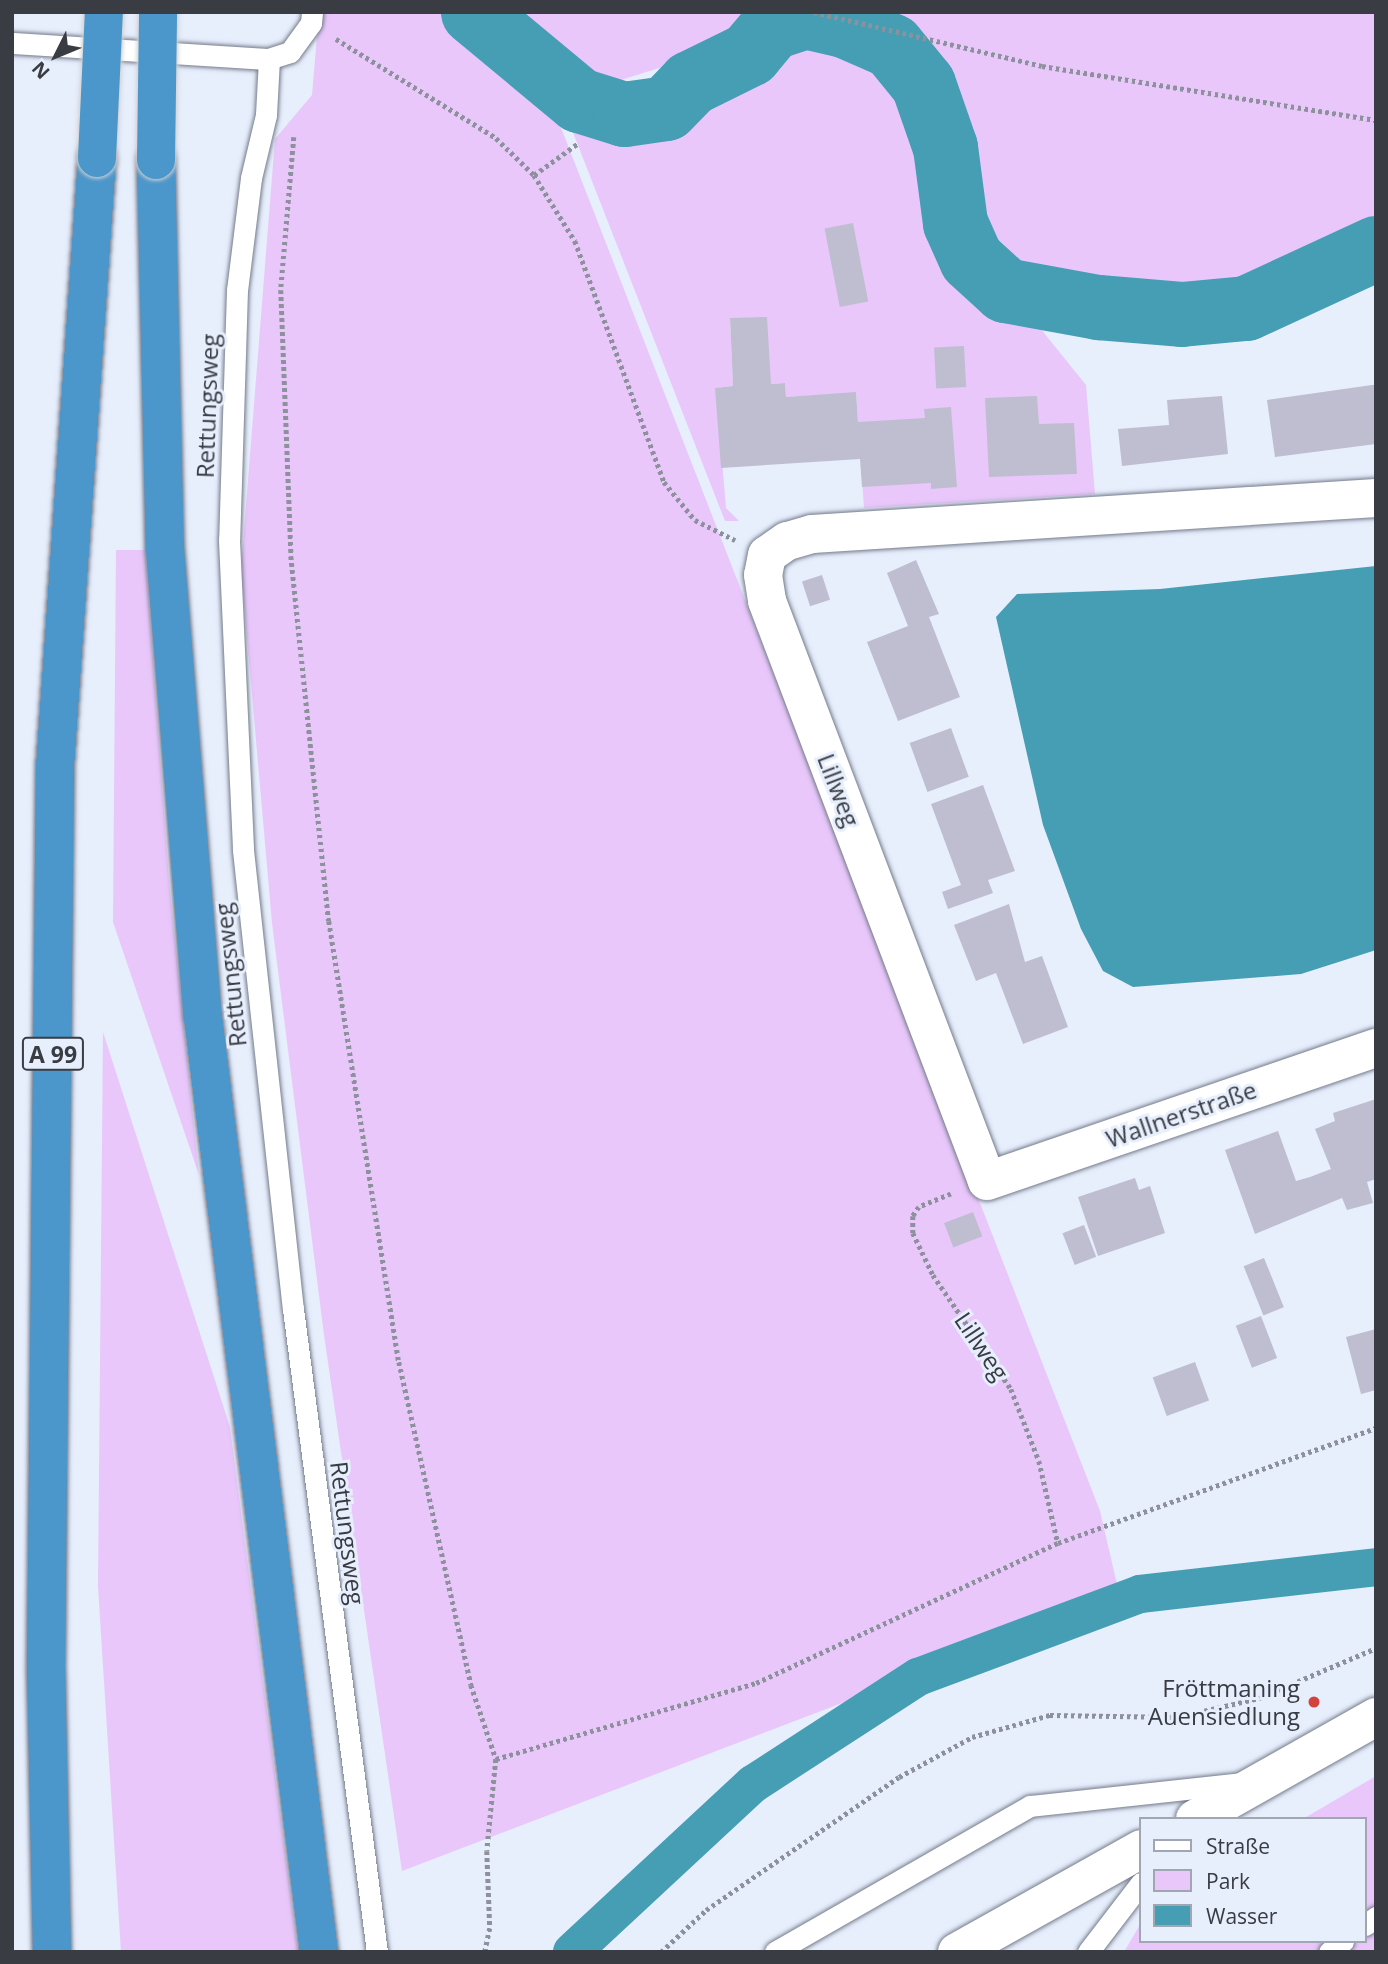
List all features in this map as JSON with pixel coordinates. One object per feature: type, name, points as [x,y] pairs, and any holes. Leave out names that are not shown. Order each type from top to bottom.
[{"type":"highway","name":"A 99","points":[[52,1952],[46,1670],[55,767],[97,158],[104,12]]},
{"type":"highway","points":[[158,12],[156,160],[165,549],[202,1017],[319,1952]]},
{"type":"street","points":[[767,555],[787,541],[812,534],[1376,498]]},
{"type":"street","name":"Lillweg","points":[[767,555],[763,575],[767,601],[987,1181]]},
{"type":"street","name":"Wallnerstraße","points":[[987,1181],[1376,1048]]},
{"type":"street","points":[[1202,1816],[1376,1717]]},
{"type":"street","points":[[957,1952],[1140,1850]]},
{"type":"lane","points":[[12,43],[269,59],[290,52],[312,18]]},
{"type":"lane","name":"Rettungsweg","points":[[269,59],[266,115],[251,178],[237,290],[229,526],[243,850],[297,1336],[377,1952]]},
{"type":"lane","points":[[775,1952],[1030,1807],[1265,1780]]},
{"type":"lane","points":[[1088,1952],[1140,1884]]},
{"type":"path","points":[[814,12],[1042,66],[1376,120]]},
{"type":"path","points":[[312,18],[496,138],[534,175],[575,241],[664,482],[695,520],[767,555]]},
{"type":"path","points":[[295,126],[281,290],[290,556],[330,921],[399,1362],[471,1685],[496,1759],[487,1851],[489,1928],[485,1952]]},
{"type":"path","points":[[534,175],[577,145]]},
{"type":"path","name":"Lillweg","points":[[987,1181],[919,1207],[913,1216],[914,1233],[933,1275],[1011,1389],[1039,1461],[1058,1543]]},
{"type":"path","points":[[496,1759],[756,1683],[1058,1543],[1376,1428]]},
{"type":"path","points":[[662,1952],[706,1910],[899,1777],[972,1737],[1050,1715],[1177,1717],[1259,1698],[1376,1648]]},
{"type":"green space","points":[[319,12],[837,12],[551,102],[1100,1511],[1120,1597],[402,1871],[324,1335],[272,923],[241,569],[275,139],[312,95]]},
{"type":"green space","points":[[896,12],[1376,12],[1376,260],[1282,307],[1127,334],[1071,319],[973,237]]},
{"type":"green space","points":[[824,42],[859,45],[909,94],[939,224],[961,274],[1032,318],[1086,385],[1095,494],[864,508],[856,393],[786,397],[785,383],[771,384],[730,318],[733,386],[716,388],[726,508],[739,521],[725,521],[563,107],[597,126],[635,126],[666,119],[781,51]]},
{"type":"green space","points":[[116,550],[145,550],[169,881],[199,1175],[113,922]]},
{"type":"green space","points":[[103,1032],[230,1427],[298,1952],[121,1952],[98,1586]]},
{"type":"green space","points":[[1376,1776],[1376,1952],[1124,1952],[1140,1925],[1140,1943],[1367,1943],[1367,1817],[1306,1817]]},
{"type":"water","points":[[1376,566],[1376,950],[1301,974],[1133,987],[1103,971],[1081,929],[1043,825],[996,617],[1017,594],[1160,589]]},
{"type":"building","points":[[853,223],[868,302],[840,307],[825,229]]},
{"type":"building","points":[[767,317],[771,384],[785,383],[786,397],[856,392],[858,422],[925,418],[924,409],[951,407],[957,487],[931,489],[931,483],[862,487],[860,459],[721,468],[715,388],[733,386],[730,318]]},
{"type":"building","points":[[964,346],[966,387],[936,389],[934,348]]},
{"type":"building","points":[[1376,385],[1376,444],[1275,457],[1267,400]]},
{"type":"building","points":[[1037,396],[1039,424],[1074,423],[1077,474],[989,477],[985,398]]},
{"type":"building","points":[[1222,396],[1228,454],[1122,466],[1118,429],[1169,425],[1167,400]]},
{"type":"building","points":[[916,560],[939,614],[929,617],[960,697],[898,721],[867,642],[908,626],[887,573]]},
{"type":"building","points":[[822,575],[830,600],[810,606],[802,581]]},
{"type":"building","points":[[951,728],[969,777],[927,792],[910,743]]},
{"type":"building","points":[[983,785],[1015,871],[988,880],[993,893],[948,909],[942,892],[961,885],[931,804]]},
{"type":"building","points":[[1009,904],[1025,962],[1042,956],[1068,1027],[1023,1044],[996,973],[976,981],[954,925]]},
{"type":"building","points":[[1376,1099],[1376,1179],[1367,1182],[1373,1203],[1347,1210],[1342,1198],[1255,1234],[1225,1150],[1278,1131],[1296,1181],[1310,1177],[1331,1169],[1315,1129],[1335,1121],[1333,1113]]},
{"type":"building","points":[[1135,1178],[1139,1190],[1150,1186],[1165,1233],[1098,1256],[1078,1197]]},
{"type":"building","points":[[973,1212],[982,1236],[953,1247],[944,1223]]},
{"type":"building","points":[[1084,1225],[1096,1257],[1075,1265],[1063,1233]]},
{"type":"building","points":[[1264,1258],[1284,1307],[1263,1315],[1244,1266]]},
{"type":"building","points":[[1261,1316],[1277,1358],[1252,1368],[1236,1326]]},
{"type":"building","points":[[1376,1329],[1376,1390],[1361,1394],[1346,1337]]},
{"type":"building","points":[[1195,1362],[1209,1401],[1167,1416],[1153,1377]]},
{"type":"waterway","points":[[473,12],[579,100],[624,114],[666,108],[690,83],[749,54],[772,27],[805,16],[844,25],[892,46],[923,84],[945,147],[955,223],[971,259],[1005,290],[1098,307],[1181,314],[1246,308],[1376,248]]},
{"type":"waterway","points":[[572,1952],[753,1784],[918,1677],[1140,1594],[1376,1567]]},
{"type":"place","name":"Fröttmaning Auensiedlung","points":[[1314,1702]]}]
